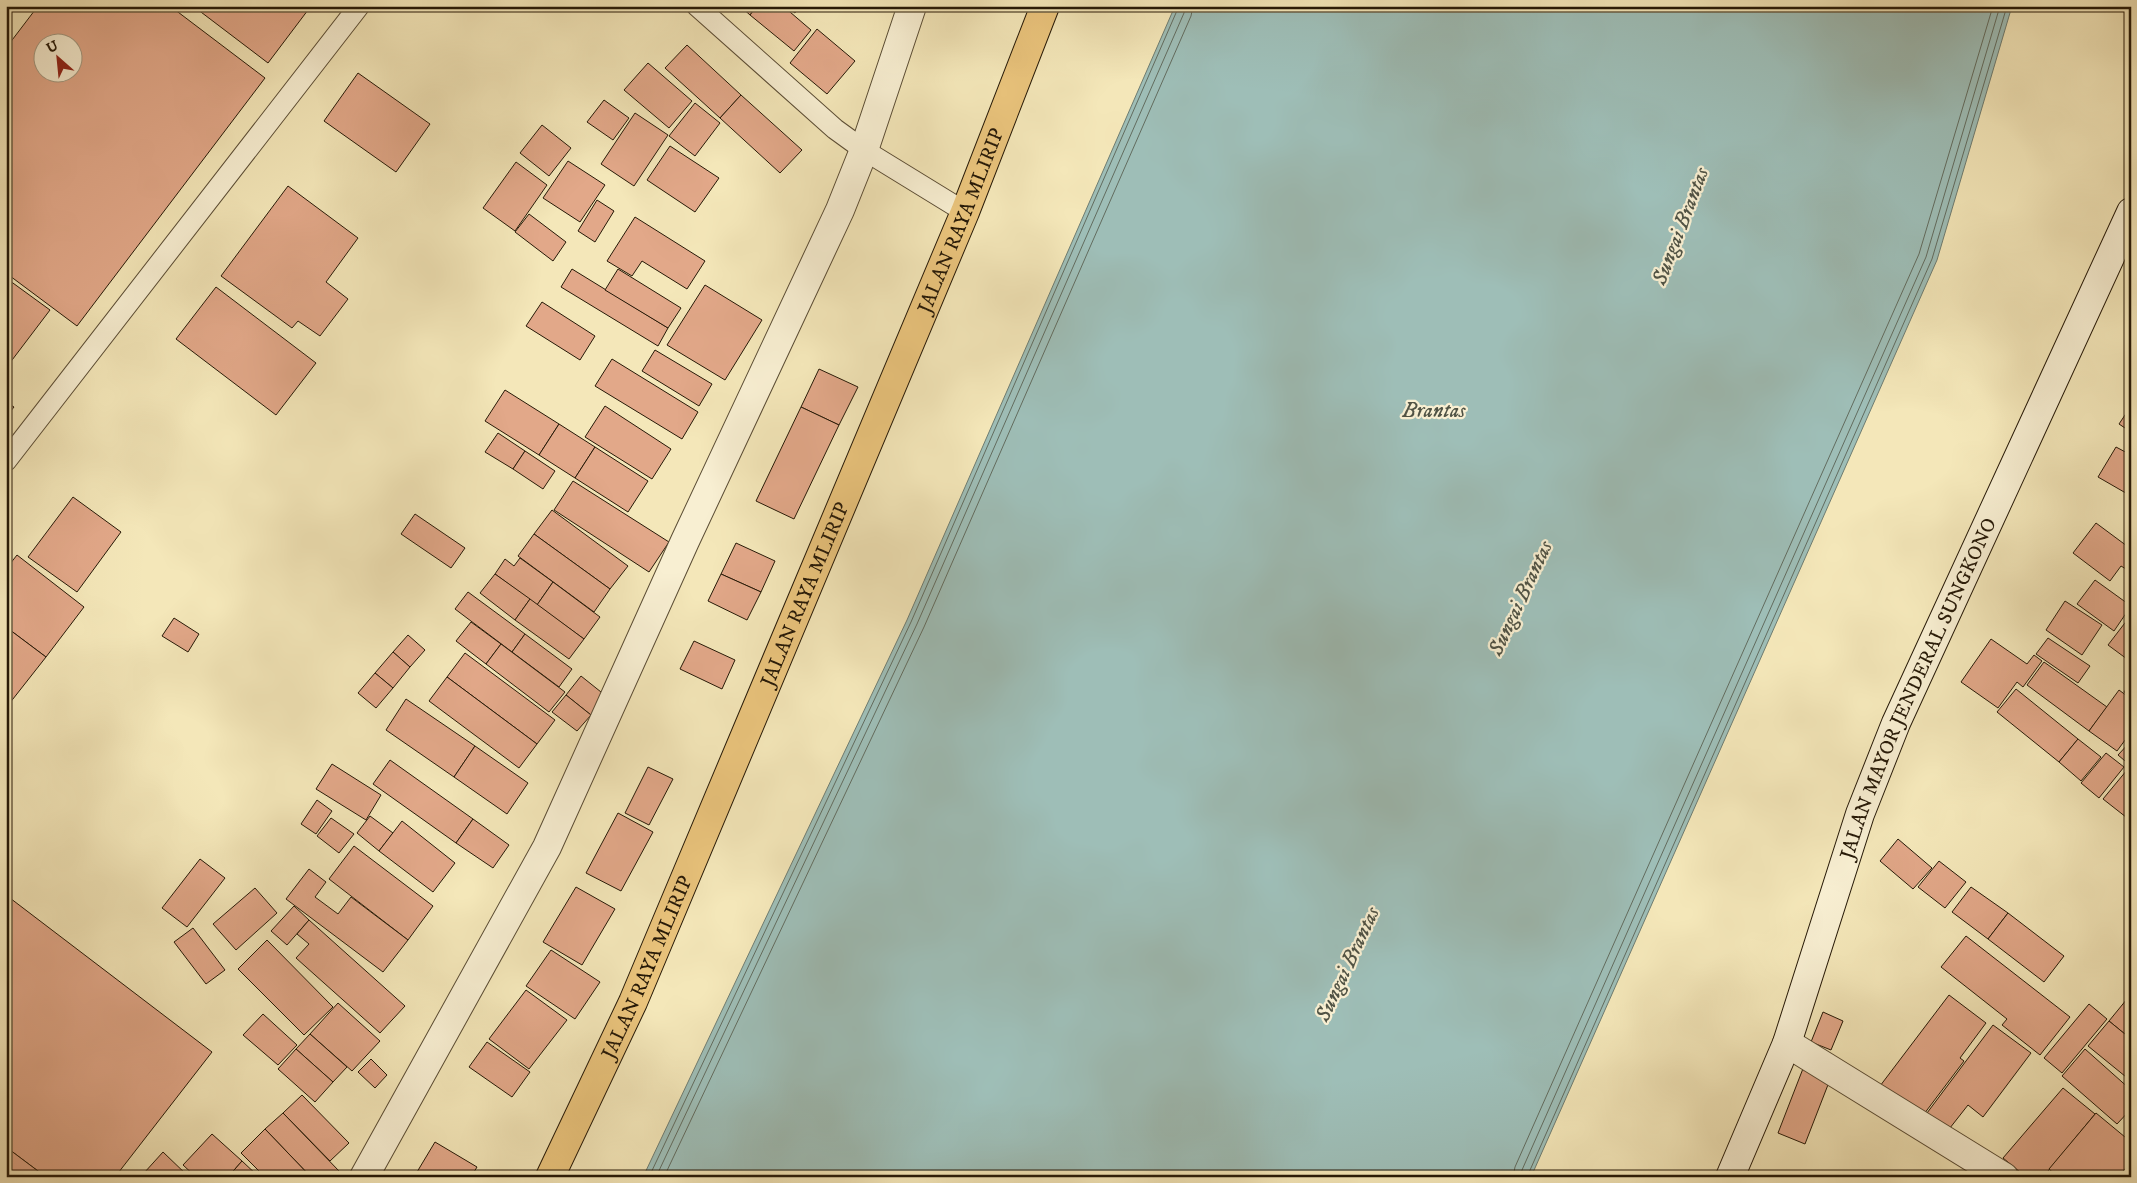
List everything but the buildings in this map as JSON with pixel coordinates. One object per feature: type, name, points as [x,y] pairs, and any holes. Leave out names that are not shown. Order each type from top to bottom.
[{"type":"main road","name":"JALAN RAYA MLIRIP","points":[[550,1177],[633,1002],[966,212],[1045,6]]},
{"type":"street","points":[[364,1177],[547,847],[689,532],[840,210],[864,150],[912,6]]},
{"type":"street","name":"JALAN MAYOR JENDERAL SUNGKONO","points":[[1730,1177],[1786,1043],[1860,814],[1896,724],[2131,212]]},
{"type":"street","points":[[1786,1043],[2004,1177]]},
{"type":"lane","points":[[6,461],[359,6]]},
{"type":"lane","points":[[697,6],[836,129],[864,150],[966,212]]},
{"type":"water","name":"Brantas","points":[[1175,6],[2012,6],[1937,260],[1531,1177],[643,1177],[907,620]]},
{"type":"water label","name":"Sungai Brantas","points":[[1680,226]]},
{"type":"water label","name":"Sungai Brantas","points":[[1520,598]]},
{"type":"water label","name":"Sungai Brantas","points":[[1347,964]]}]
